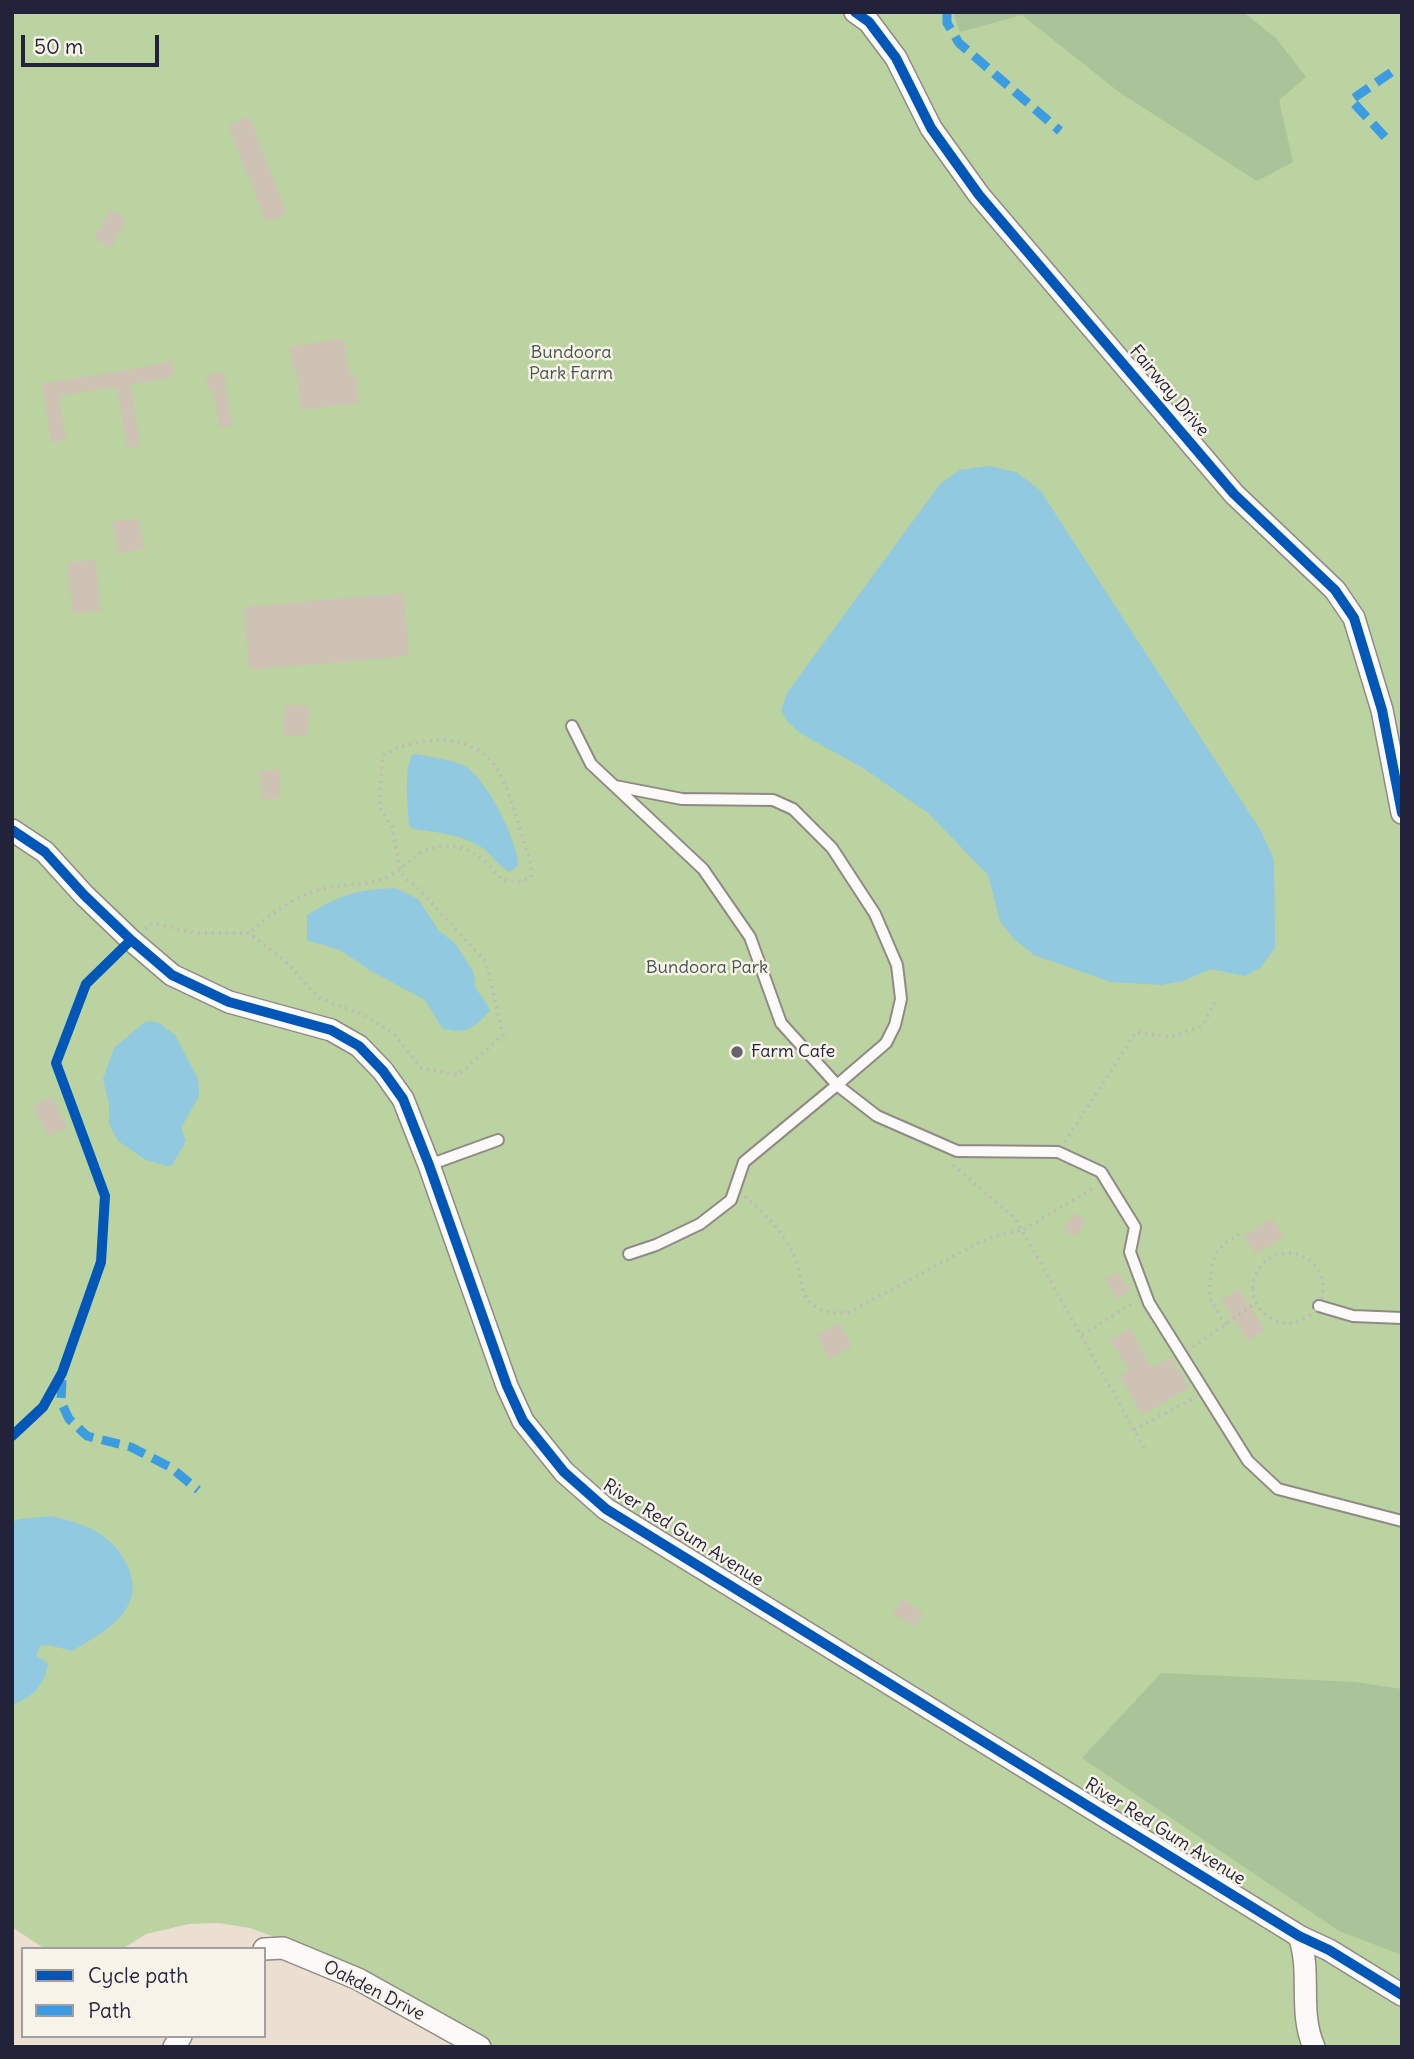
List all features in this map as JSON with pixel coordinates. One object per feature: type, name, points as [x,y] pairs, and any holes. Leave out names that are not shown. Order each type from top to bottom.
[{"type":"street","name":"Fairway Drive","points":[[855,12],[869,22],[896,58],[931,128],[979,195],[1234,494],[1335,590],[1354,618],[1382,710],[1400,787],[1402,813]]},
{"type":"street","name":"River Red Gum Avenue","points":[[12,830],[46,852],[84,895],[172,975],[229,1002],[331,1030],[359,1046],[383,1071],[403,1100],[429,1165],[507,1386],[523,1421],[564,1472],[606,1509],[1299,1936],[1329,1950],[1402,1995]]},
{"type":"street","points":[[1299,1936],[1305,1951],[1307,2031],[1314,2047]]},
{"type":"street","name":"Oakden Drive","points":[[266,1949],[284,1948],[358,1979],[480,2047]]},
{"type":"lane","points":[[572,726],[591,764],[703,869],[750,937],[780,1023],[837,1085],[877,1116],[957,1151],[1058,1152],[1101,1172],[1135,1227],[1130,1252],[1146,1295],[1248,1461],[1278,1489],[1402,1521]]},
{"type":"lane","points":[[615,786],[682,799],[773,800],[793,809],[832,848],[876,914],[897,965],[901,999],[895,1025],[886,1043],[744,1162],[731,1200],[700,1224],[656,1245],[629,1254]]},
{"type":"lane","points":[[429,1165],[498,1139]]},
{"type":"lane","points":[[1319,1306],[1353,1317],[1402,1318]]},
{"type":"path","points":[[131,940],[153,923],[196,933],[250,933],[284,960],[319,998],[364,1015],[394,1034],[421,1068],[457,1074],[503,1035],[486,962],[416,886],[405,878],[400,869],[392,827],[379,807],[383,755],[400,746],[441,739],[470,745],[493,763],[504,782],[531,864],[531,877],[521,882],[502,880],[488,864],[470,851],[446,846],[425,849],[400,869],[383,879],[327,888],[303,896],[263,920],[250,933]]},
{"type":"path","points":[[1058,1152],[1136,1032],[1172,1037],[1202,1026],[1217,999]]},
{"type":"path","points":[[942,1145],[953,1166],[1015,1218],[1146,1451]]},
{"type":"path","points":[[736,1186],[778,1229],[799,1267],[802,1290],[815,1308],[825,1313],[850,1312],[976,1244],[1001,1234],[1023,1230],[1106,1181]]},
{"type":"path","points":[[1225,1325],[1209,1296],[1212,1266],[1215,1255],[1223,1245],[1240,1234]]},
{"type":"path","points":[[1280,1253],[1307,1257],[1317,1267],[1323,1279],[1319,1306],[1309,1316],[1297,1322],[1283,1323],[1270,1318],[1257,1302],[1254,1282],[1258,1269],[1268,1259],[1280,1253]]},
{"type":"path","points":[[1082,1335],[1146,1295]]},
{"type":"path","points":[[1182,1355],[1257,1302]]},
{"type":"path","points":[[1134,1430],[1205,1392]]},
{"type":"green space","name":"Bundoora Park","points":[[12,12],[1402,12],[1402,2047],[495,2047],[291,1943],[250,1928],[219,1923],[189,1924],[146,1934],[125,1947],[42,1947],[12,1927]]},
{"type":"green space","points":[[957,12],[1243,12],[1276,38],[1306,77],[1279,100],[1293,162],[1257,181],[1119,92],[1022,15],[960,32],[954,15]]},
{"type":"green space","points":[[1161,1673],[1356,1682],[1402,1689],[1402,1955],[1339,1931],[1082,1758]]},
{"type":"water","points":[[989,466],[1016,472],[1040,490],[1261,831],[1274,860],[1275,948],[1260,968],[1245,976],[1211,969],[1183,981],[1161,985],[1111,982],[1034,955],[1014,939],[1000,921],[988,875],[928,813],[863,768],[800,733],[787,721],[781,710],[787,693],[940,484],[960,470]]},
{"type":"water","points":[[413,754],[455,762],[474,774],[492,798],[508,828],[518,866],[509,872],[484,849],[468,840],[409,826],[407,779]]},
{"type":"water","points":[[395,888],[418,899],[439,931],[455,943],[474,973],[475,987],[490,1011],[469,1028],[458,1031],[442,1028],[425,1000],[371,971],[340,950],[307,940],[307,915],[349,895]]},
{"type":"water","points":[[145,1022],[159,1023],[175,1035],[198,1079],[199,1096],[181,1128],[186,1141],[172,1165],[167,1166],[146,1160],[118,1141],[109,1124],[109,1105],[103,1079],[114,1048]]},
{"type":"water","points":[[51,1516],[86,1527],[106,1538],[122,1555],[130,1571],[132,1594],[119,1619],[72,1651],[49,1645],[40,1646],[36,1656],[48,1663],[44,1678],[32,1694],[12,1705],[12,1522]]},
{"type":"building","points":[[249,116],[287,214],[266,222],[228,125]]},
{"type":"building","points":[[110,210],[127,219],[111,248],[94,238]]},
{"type":"building","points":[[343,338],[350,376],[356,375],[359,403],[301,410],[296,368],[293,369],[289,347]]},
{"type":"building","points":[[172,360],[175,376],[131,385],[140,446],[127,448],[117,387],[59,396],[66,440],[51,443],[42,383],[141,368]]},
{"type":"building","points":[[224,372],[232,426],[220,428],[212,389],[208,390],[206,375]]},
{"type":"building","points":[[139,518],[144,549],[118,554],[112,522]]},
{"type":"building","points":[[95,559],[101,611],[73,614],[67,563]]},
{"type":"building","points":[[404,593],[409,656],[249,670],[244,607]]},
{"type":"building","points":[[285,705],[309,706],[308,736],[283,735]]},
{"type":"building","points":[[279,769],[280,798],[262,799],[260,771]]},
{"type":"building","points":[[52,1096],[67,1127],[48,1136],[33,1106]]},
{"type":"building","points":[[1074,1213],[1086,1220],[1075,1237],[1063,1230]]},
{"type":"building","points":[[1272,1218],[1284,1236],[1256,1254],[1244,1236]]},
{"type":"building","points":[[1117,1272],[1130,1290],[1117,1299],[1105,1280]]},
{"type":"building","points":[[1239,1289],[1265,1330],[1248,1341],[1221,1300]]},
{"type":"building","points":[[839,1323],[852,1346],[830,1359],[817,1336]]},
{"type":"building","points":[[1130,1328],[1151,1368],[1171,1357],[1189,1388],[1142,1415],[1120,1376],[1129,1370],[1110,1340]]},
{"type":"building","points":[[903,1599],[923,1613],[914,1627],[893,1614]]},
{"type":"marked path","points":[[947,12],[947,23],[959,43],[1060,131]]},
{"type":"marked path","points":[[1385,137],[1351,100],[1396,69]]},
{"type":"marked path","points":[[62,1380],[61,1402],[69,1419],[87,1436],[131,1447],[170,1467],[198,1490]]},
{"type":"cycle path","points":[[855,12],[869,22],[896,58],[931,128],[979,195],[1234,494],[1335,590],[1354,618],[1382,710],[1402,813]]},
{"type":"cycle path","points":[[12,830],[45,852],[84,895],[172,975],[229,1002],[331,1030],[359,1046],[383,1071],[403,1099],[507,1386],[523,1421],[564,1472],[606,1509],[1299,1936],[1329,1950],[1402,1995]]},
{"type":"cycle path","points":[[12,1436],[43,1407],[62,1373],[101,1262],[105,1196],[56,1063],[86,984],[131,940]]},
{"type":"place","name":"Farm Cafe","points":[[737,1052]]},
{"type":"park label","name":"Bundoora Park Farm","points":[[571,363]]}]
